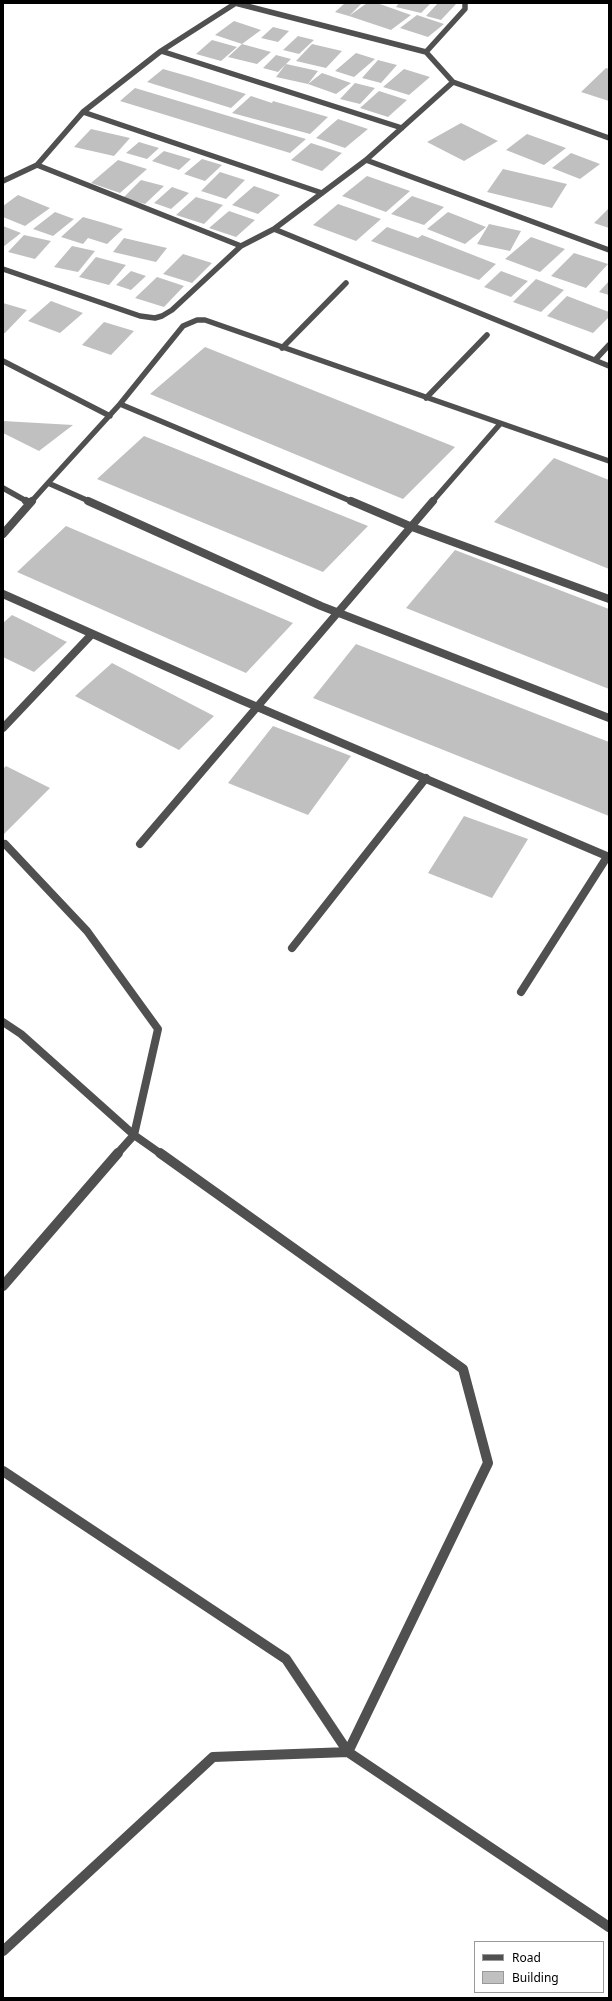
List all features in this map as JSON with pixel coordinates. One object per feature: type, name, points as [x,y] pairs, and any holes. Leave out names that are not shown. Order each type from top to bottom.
[{"type":"street","points":[[3,181],[37,165],[83,112],[161,51],[235,3],[426,52],[454,82],[609,138]]},
{"type":"street","points":[[426,52],[465,9],[465,3]]},
{"type":"street","points":[[161,51],[402,128]]},
{"type":"street","points":[[3,269],[140,316],[155,318],[172,310],[241,246],[274,229],[366,160],[454,82]]},
{"type":"street","points":[[83,112],[322,193]]},
{"type":"street","points":[[366,160],[609,250]]},
{"type":"street","points":[[37,165],[241,246]]},
{"type":"street","points":[[274,229],[609,366]]},
{"type":"street","points":[[282,348],[346,283]]},
{"type":"street","points":[[3,534],[29,503],[110,416],[183,326],[193,320],[205,320],[609,461]]},
{"type":"street","points":[[426,398],[487,335]]},
{"type":"street","points":[[595,360],[609,345]]},
{"type":"street","points":[[3,361],[110,416]]},
{"type":"street","points":[[120,404],[412,527],[609,599]]},
{"type":"street","points":[[140,844],[337,612],[412,527],[437,495],[500,424]]},
{"type":"street","points":[[48,483],[337,612],[609,718]]},
{"type":"street","points":[[3,488],[29,503]]},
{"type":"street","points":[[3,594],[257,707],[608,857],[521,992]]},
{"type":"street","points":[[3,728],[92,634]]},
{"type":"street","points":[[292,948],[426,778]]},
{"type":"street","points":[[3,1286],[134,1135],[158,1029],[87,931],[5,844]]},
{"type":"street","points":[[3,1022],[21,1034],[134,1135],[463,1370],[488,1463],[348,1752]]},
{"type":"street","points":[[3,1471],[286,1659],[348,1752],[609,1927]]},
{"type":"street","points":[[3,1951],[213,1757],[348,1752]]},
{"type":"building","points":[[345,3],[362,3],[349,16],[335,12]]},
{"type":"building","points":[[367,3],[377,3],[411,15],[391,30],[349,16]]},
{"type":"building","points":[[399,3],[431,3],[421,13],[396,7]]},
{"type":"building","points":[[438,3],[457,3],[441,20],[426,16]]},
{"type":"building","points":[[417,15],[444,24],[428,37],[400,28]]},
{"type":"building","points":[[234,21],[261,30],[242,44],[215,35]]},
{"type":"building","points":[[273,27],[289,31],[278,42],[261,38]]},
{"type":"building","points":[[298,36],[314,40],[299,54],[283,50]]},
{"type":"building","points":[[212,40],[237,47],[221,61],[196,54]]},
{"type":"building","points":[[242,44],[271,52],[257,64],[228,57]]},
{"type":"building","points":[[312,44],[342,51],[326,68],[296,61]]},
{"type":"building","points":[[356,53],[375,59],[354,77],[335,71]]},
{"type":"building","points":[[276,55],[291,59],[278,72],[263,68]]},
{"type":"building","points":[[378,60],[397,65],[381,83],[362,78]]},
{"type":"building","points":[[286,64],[318,71],[308,84],[276,77]]},
{"type":"building","points":[[606,68],[609,69],[609,101],[581,92]]},
{"type":"building","points":[[163,69],[246,94],[231,108],[147,82]]},
{"type":"building","points":[[404,69],[430,77],[409,95],[383,87]]},
{"type":"building","points":[[322,73],[351,83],[336,94],[308,84]]},
{"type":"building","points":[[355,83],[375,88],[360,104],[340,99]]},
{"type":"building","points":[[135,88],[306,139],[290,153],[120,101]]},
{"type":"building","points":[[379,91],[407,100],[388,117],[360,108]]},
{"type":"building","points":[[251,96],[272,103],[273,101],[328,117],[310,134],[232,113]]},
{"type":"building","points":[[338,119],[368,129],[345,148],[316,138]]},
{"type":"building","points":[[461,123],[498,141],[464,161],[427,142]]},
{"type":"building","points":[[91,129],[130,138],[114,156],[74,147]]},
{"type":"building","points":[[527,134],[566,148],[544,165],[506,150]]},
{"type":"building","points":[[139,142],[159,148],[147,159],[126,153]]},
{"type":"building","points":[[311,143],[342,153],[322,171],[291,160]]},
{"type":"building","points":[[164,151],[191,159],[179,170],[152,161]]},
{"type":"building","points":[[571,153],[600,164],[580,179],[552,168]]},
{"type":"building","points":[[202,159],[222,165],[205,181],[184,174]]},
{"type":"building","points":[[118,160],[147,169],[120,193],[91,183]]},
{"type":"building","points":[[503,169],[567,184],[552,208],[487,192]]},
{"type":"building","points":[[220,172],[245,180],[226,199],[201,191]]},
{"type":"building","points":[[367,176],[410,191],[386,212],[342,196]]},
{"type":"building","points":[[141,180],[164,186],[145,204],[123,198]]},
{"type":"building","points":[[254,186],[280,195],[258,214],[232,205]]},
{"type":"building","points":[[172,187],[189,193],[171,209],[154,203]]},
{"type":"building","points":[[18,195],[50,208],[25,226],[3,217],[3,206]]},
{"type":"building","points":[[412,196],[444,207],[424,225],[391,214]]},
{"type":"building","points":[[196,197],[223,205],[204,224],[176,215]]},
{"type":"building","points":[[338,204],[381,219],[356,241],[313,225]]},
{"type":"building","points":[[609,208],[609,228],[594,223]]},
{"type":"building","points":[[229,211],[255,220],[236,237],[209,228]]},
{"type":"building","points":[[55,212],[74,219],[53,236],[33,229]]},
{"type":"building","points":[[448,212],[486,227],[465,244],[427,229]]},
{"type":"building","points":[[83,217],[123,229],[107,244],[88,238],[83,244],[61,237]]},
{"type":"building","points":[[489,224],[521,231],[510,251],[477,244]]},
{"type":"building","points":[[3,226],[21,233],[3,247]]},
{"type":"building","points":[[387,227],[418,238],[422,235],[496,264],[479,280],[371,241]]},
{"type":"building","points":[[24,235],[51,241],[35,259],[8,252]]},
{"type":"building","points":[[531,237],[565,249],[540,272],[505,259]]},
{"type":"building","points":[[124,238],[167,248],[156,262],[113,252]]},
{"type":"building","points":[[72,246],[95,251],[78,272],[54,267]]},
{"type":"building","points":[[574,253],[608,264],[586,288],[551,276]]},
{"type":"building","points":[[183,254],[212,263],[192,283],[163,274]]},
{"type":"building","points":[[96,257],[126,265],[109,285],[79,277]]},
{"type":"building","points":[[131,271],[146,276],[131,290],[116,285]]},
{"type":"building","points":[[501,271],[528,281],[511,297],[484,287]]},
{"type":"building","points":[[157,277],[184,286],[164,307],[135,298]]},
{"type":"building","points":[[536,279],[564,290],[541,312],[513,302]]},
{"type":"building","points":[[609,281],[609,295],[599,292]]},
{"type":"building","points":[[567,296],[609,312],[609,317],[593,333],[547,316]]},
{"type":"building","points":[[51,301],[83,313],[60,333],[28,321]]},
{"type":"building","points":[[3,303],[27,310],[5,333],[3,333]]},
{"type":"building","points":[[104,322],[134,331],[111,355],[82,345]]},
{"type":"building","points":[[205,347],[455,447],[403,499],[150,394]]},
{"type":"building","points":[[3,421],[73,425],[39,451],[3,433]]},
{"type":"building","points":[[144,436],[368,526],[323,572],[97,479]]},
{"type":"building","points":[[554,458],[609,480],[609,569],[494,522]]},
{"type":"building","points":[[66,526],[293,623],[246,673],[17,572]]},
{"type":"building","points":[[455,550],[609,609],[609,689],[406,608]]},
{"type":"building","points":[[12,615],[67,642],[34,672],[3,657],[3,623]]},
{"type":"building","points":[[356,644],[609,742],[609,816],[313,698]]},
{"type":"building","points":[[112,663],[214,716],[179,750],[75,696]]},
{"type":"building","points":[[273,726],[351,756],[308,815],[228,783]]},
{"type":"building","points":[[6,766],[50,788],[3,835],[3,769]]},
{"type":"building","points":[[464,816],[528,839],[492,898],[428,873]]}]
